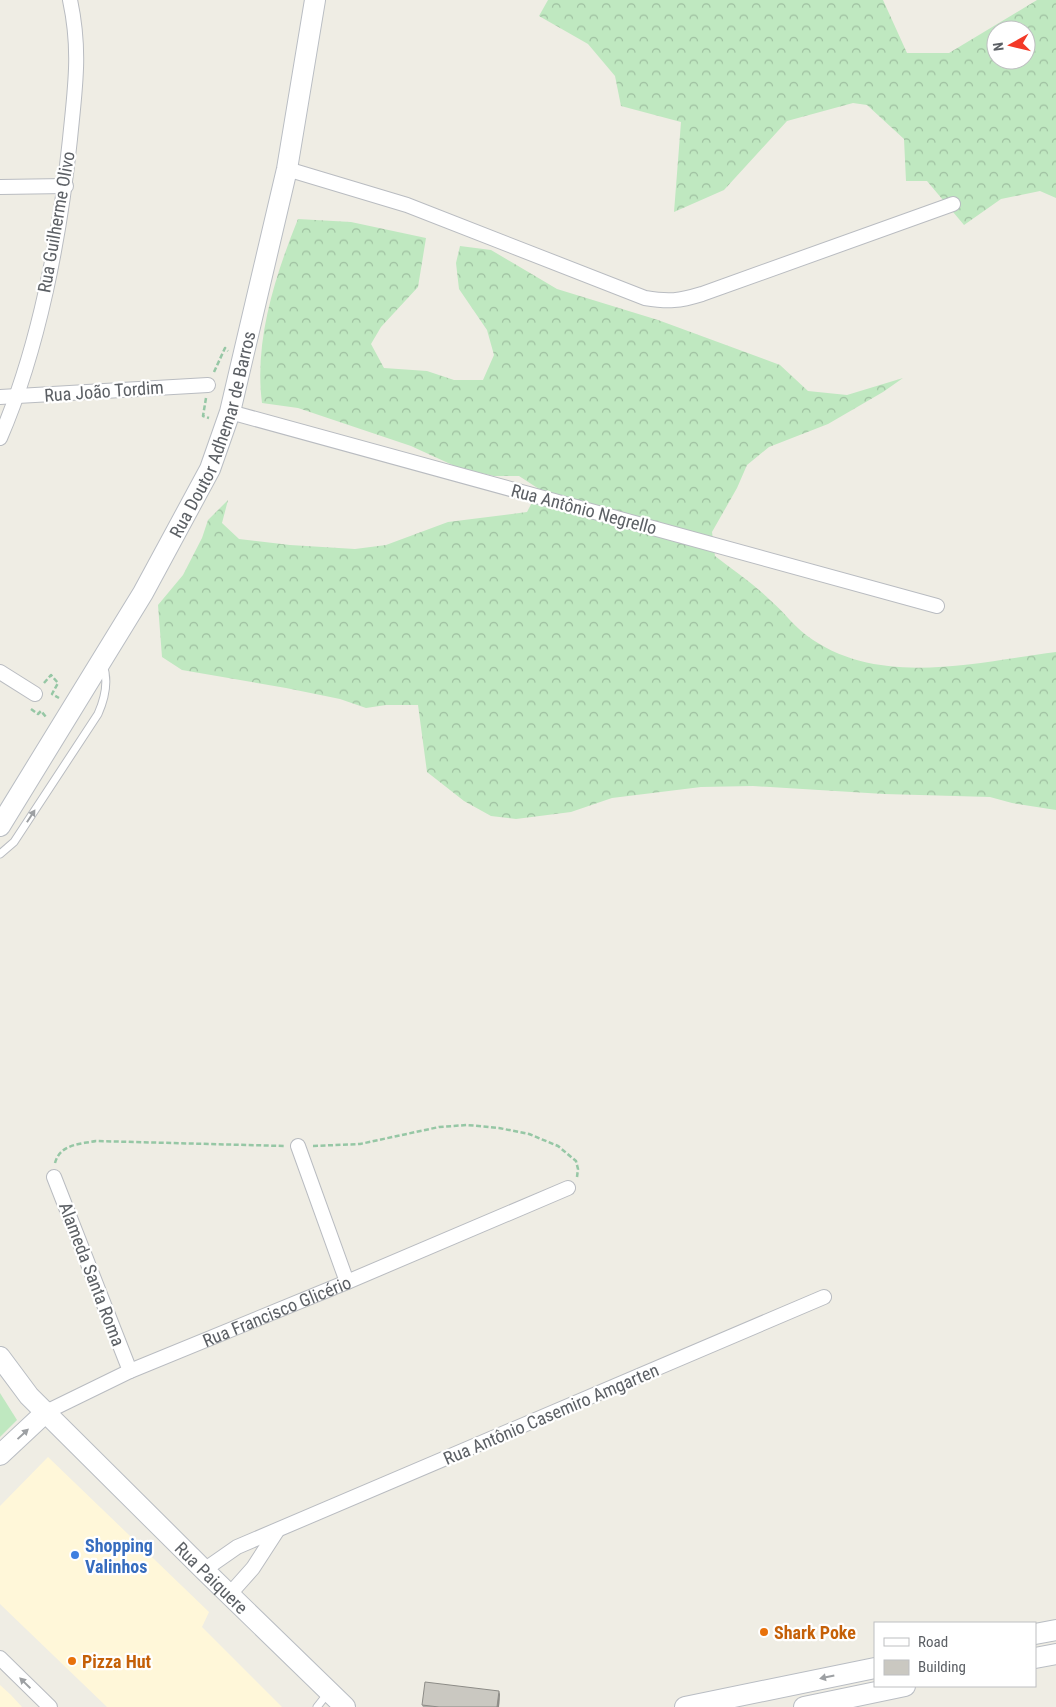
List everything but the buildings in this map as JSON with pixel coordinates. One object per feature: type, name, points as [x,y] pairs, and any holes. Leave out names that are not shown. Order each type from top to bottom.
[{"type":"street","name":"Rua Guilherme Olivo","points":[[0,438],[18,397],[50,265],[66,186],[78,72],[74,21],[70,0]]},
{"type":"street","name":"Rua Doutor Adhemar de Barros","points":[[0,826],[143,593],[210,470],[229,416],[287,169],[315,0]]},
{"type":"street","points":[[287,169],[407,205],[645,298],[666,302],[674,302],[702,294],[954,204]]},
{"type":"street","points":[[0,186],[66,186]]},
{"type":"street","name":"Rua João Tordim","points":[[0,397],[208,385]]},
{"type":"street","name":"Rua Antônio Negrello","points":[[229,416],[937,606]]},
{"type":"street","points":[[0,672],[35,694]]},
{"type":"street","points":[[298,1146],[347,1282]]},
{"type":"street","name":"Alameda Santa Roma","points":[[54,1177],[130,1371]]},
{"type":"street","name":"Rua Francisco Glicério","points":[[0,1455],[46,1412],[130,1371],[347,1282],[568,1188]]},
{"type":"street","name":"Rua Antônio Casemiro Amgarten","points":[[204,1570],[237,1547],[824,1297]]},
{"type":"street","name":"Rua Paiquere","points":[[0,1357],[30,1396],[229,1594],[322,1700],[345,1707]]},
{"type":"street","points":[[229,1594],[253,1568],[277,1531]]},
{"type":"street","points":[[1036,1634],[1056,1630]]},
{"type":"street","points":[[1036,1658],[1056,1654]]},
{"type":"street","points":[[0,1658],[50,1707]]},
{"type":"street","points":[[685,1707],[874,1668]]},
{"type":"street","points":[[804,1707],[900,1687]]},
{"type":"lane","points":[[0,854],[14,842],[98,714],[104,702],[106,687],[106,672],[102,660]]},
{"type":"path","points":[[208,385],[203,416],[211,419],[214,413],[229,416]]},
{"type":"path","points":[[58,731],[41,711],[38,714],[30,708],[35,694],[51,675],[58,682],[52,694],[75,703]]},
{"type":"path","points":[[54,1177],[56,1160],[62,1151],[72,1145],[96,1141],[298,1146],[360,1144],[439,1127],[467,1124],[529,1134],[558,1146],[576,1161],[578,1169],[578,1175],[568,1188]]},
{"type":"shaded area","name":"Shopping Valinhos","points":[[48,1457],[209,1612],[202,1627],[282,1707],[107,1707],[0,1604],[0,1506]]},
{"type":"shaded area","points":[[0,1685],[11,1695],[22,1707],[0,1707]]},
{"type":"green space","points":[[548,0],[883,0],[907,53],[949,53],[986,31],[986,70],[1036,70],[1036,20],[1004,20],[1037,0],[1056,0],[1056,198],[1040,191],[1001,199],[964,225],[927,181],[906,181],[904,139],[867,105],[853,103],[787,121],[724,190],[674,212],[681,122],[621,106],[615,76],[588,44],[539,16]]},
{"type":"green space","points":[[298,219],[351,222],[426,238],[418,287],[381,327],[371,344],[384,368],[427,371],[454,380],[483,380],[494,355],[487,330],[459,289],[456,263],[460,246],[491,250],[557,289],[658,320],[780,365],[808,391],[847,395],[903,378],[828,424],[769,447],[747,465],[737,488],[712,532],[715,556],[758,589],[806,635],[834,652],[864,662],[895,667],[928,668],[1056,652],[1056,810],[1012,803],[990,797],[884,794],[753,786],[701,787],[612,798],[571,812],[516,819],[491,816],[464,801],[427,772],[418,705],[386,705],[366,708],[340,699],[182,670],[162,657],[158,605],[183,575],[202,538],[208,520],[228,500],[222,523],[239,539],[290,545],[355,549],[386,545],[448,522],[527,512],[539,489],[519,476],[494,476],[459,468],[411,446],[298,408],[262,403],[260,380],[261,356],[268,309],[274,286]]},
{"type":"green space","points":[[0,1393],[17,1420],[0,1437]]},
{"type":"place","name":"Shopping Valinhos","points":[[75,1555]]},
{"type":"place","name":"Shark Poke","points":[[764,1632]]},
{"type":"place","name":"Pizza Hut","points":[[72,1661]]}]
